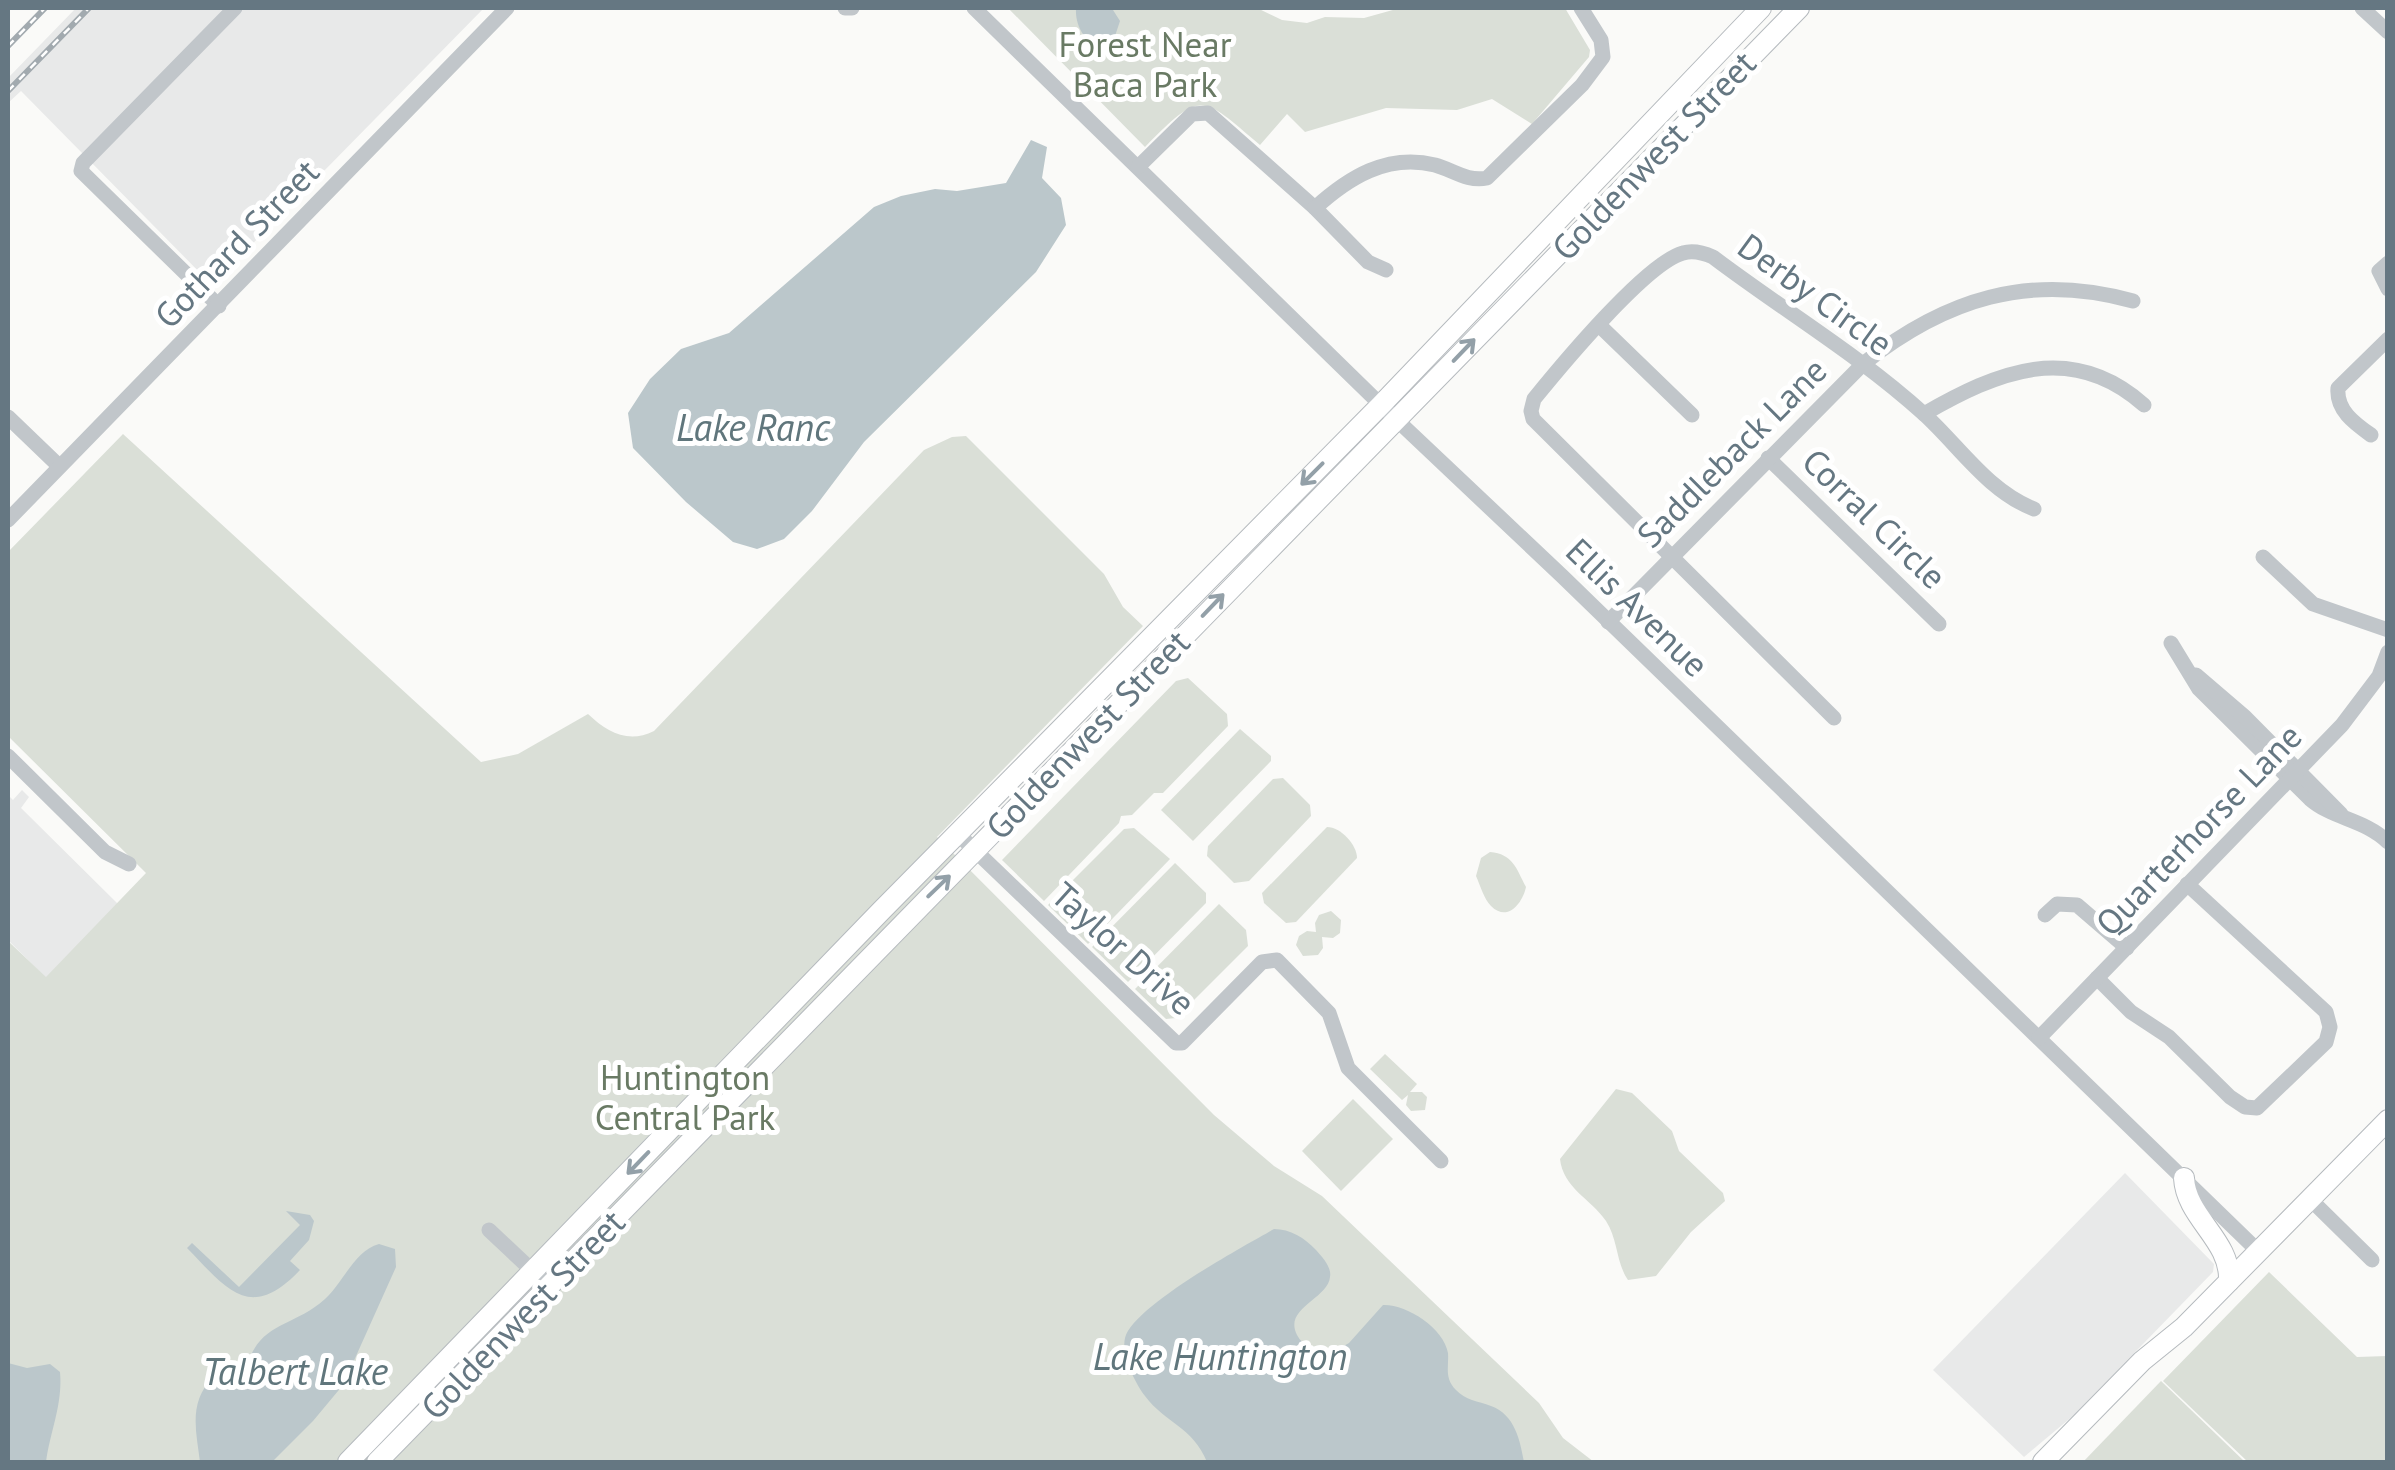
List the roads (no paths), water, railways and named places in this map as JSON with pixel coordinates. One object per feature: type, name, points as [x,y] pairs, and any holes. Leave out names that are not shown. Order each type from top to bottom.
[{"type":"main road","name":"Goldenwest Street","points":[[377,1462],[975,852],[1761,8]]},
{"type":"main road","name":"Goldenwest Street","points":[[348,1462],[958,834],[1800,8]]},
{"type":"main road","points":[[772,1058],[774,1042],[826,988],[843,959],[843,951]]},
{"type":"main road","points":[[672,1162],[687,1132],[752,1065],[756,1043]]},
{"type":"main road","points":[[2043,1462],[2142,1360],[2184,1327],[2388,1120]]},
{"type":"main road","points":[[2184,1178],[2185,1195],[2226,1256],[2229,1281]]},
{"type":"main road","points":[[2062,1462],[2153,1370],[2184,1327]]},
{"type":"street","points":[[219,306],[81,172],[83,163],[235,8]]},
{"type":"street","name":"Gothard Street","points":[[8,520],[507,8]]},
{"type":"street","name":"Ellis Avenue","points":[[974,8],[2258,1251]]},
{"type":"street","points":[[1314,208],[1350,180],[1389,164],[1435,165],[1468,178],[1487,178],[1582,86],[1603,57],[1601,40],[1581,8]]},
{"type":"street","points":[[2362,8],[2388,32]]},
{"type":"street","points":[[1138,168],[1192,114],[1208,113],[1368,262],[1386,270]]},
{"type":"street","name":"Derby Circle","points":[[1670,557],[1530,412],[1534,399],[1600,326],[1658,268],[1682,253],[1702,252],[1863,364],[1924,414],[2014,501],[2034,509]]},
{"type":"street","points":[[2388,262],[2379,271],[2388,289]]},
{"type":"street","name":"Saddleback Lane","points":[[1608,622],[1863,364],[1897,337],[1969,301],[2046,288],[2097,291],[2133,301]]},
{"type":"street","points":[[1600,326],[1692,415]]},
{"type":"street","points":[[2370,435],[2351,422],[2337,399],[2338,388],[2388,339]]},
{"type":"street","points":[[1924,414],[1973,386],[2013,372],[2042,369],[2097,374],[2144,405]]},
{"type":"street","points":[[8,416],[59,466]]},
{"type":"street","name":"Corral Circle","points":[[1768,458],[1939,624]]},
{"type":"street","points":[[1670,557],[1834,718]]},
{"type":"street","points":[[2263,557],[2313,604],[2388,630]]},
{"type":"street","points":[[2294,584],[2388,618]]},
{"type":"street","points":[[2170,643],[2180,663],[2230,722],[2340,814],[2374,828],[2388,842]]},
{"type":"street","name":"Quarterhorse Lane","points":[[2039,1038],[2356,708],[2379,676],[2388,652]]},
{"type":"street","points":[[8,756],[105,852],[129,864]]},
{"type":"street","name":"Taylor Drive","points":[[958,834],[1176,1043],[1182,1042],[1262,962],[1276,960],[1329,1013],[1348,1068],[1441,1161]]},
{"type":"street","points":[[2097,978],[2131,1012],[2169,1037],[2230,1098],[2245,1107],[2257,1108],[2326,1042],[2330,1026],[2326,1012],[2187,884]]},
{"type":"street","points":[[2045,915],[2057,904],[2077,905],[2127,948]]},
{"type":"street","points":[[2310,1199],[2372,1260]]},
{"type":"street","points":[[489,1230],[550,1287]]},
{"type":"water","points":[[1076,8],[1113,10],[1120,21],[1115,36],[1101,48],[1090,41],[1079,27]]},
{"type":"water","name":"Lake Ranc","points":[[1031,140],[1047,147],[1042,178],[1061,198],[1066,225],[1036,272],[864,442],[812,511],[784,539],[757,549],[733,542],[686,502],[633,448],[628,413],[650,379],[681,349],[729,333],[874,207],[935,189],[957,191],[1006,183]]},
{"type":"water","points":[[286,1211],[310,1215],[314,1221],[309,1240],[290,1261],[300,1270],[267,1295],[253,1297],[227,1287],[187,1248],[192,1243],[239,1287],[300,1225]]},
{"type":"water","name":"Lake Huntington","points":[[1274,1229],[1291,1232],[1307,1242],[1330,1270],[1327,1285],[1296,1318],[1294,1326],[1303,1343],[1331,1353],[1349,1343],[1383,1305],[1413,1313],[1432,1327],[1445,1344],[1452,1386],[1468,1398],[1506,1415],[1518,1437],[1524,1462],[1207,1462],[1187,1433],[1141,1390],[1127,1360],[1125,1338],[1132,1325],[1168,1294]]},
{"type":"water","name":"Talbert Lake","points":[[379,1244],[395,1249],[396,1267],[343,1385],[272,1462],[200,1462],[197,1406],[214,1376],[237,1376],[246,1369],[259,1342],[325,1299],[356,1260]]},
{"type":"water","points":[[8,1363],[27,1368],[50,1364],[60,1372],[58,1407],[46,1462],[8,1462]]},
{"type":"railway","points":[[8,46],[45,8]]},
{"type":"railway","points":[[8,91],[89,8]]},
{"type":"park label","name":"Forest Near Baca Park","points":[[1145,65]]},
{"type":"park label","name":"Huntington Central Park","points":[[685,1098]]}]
